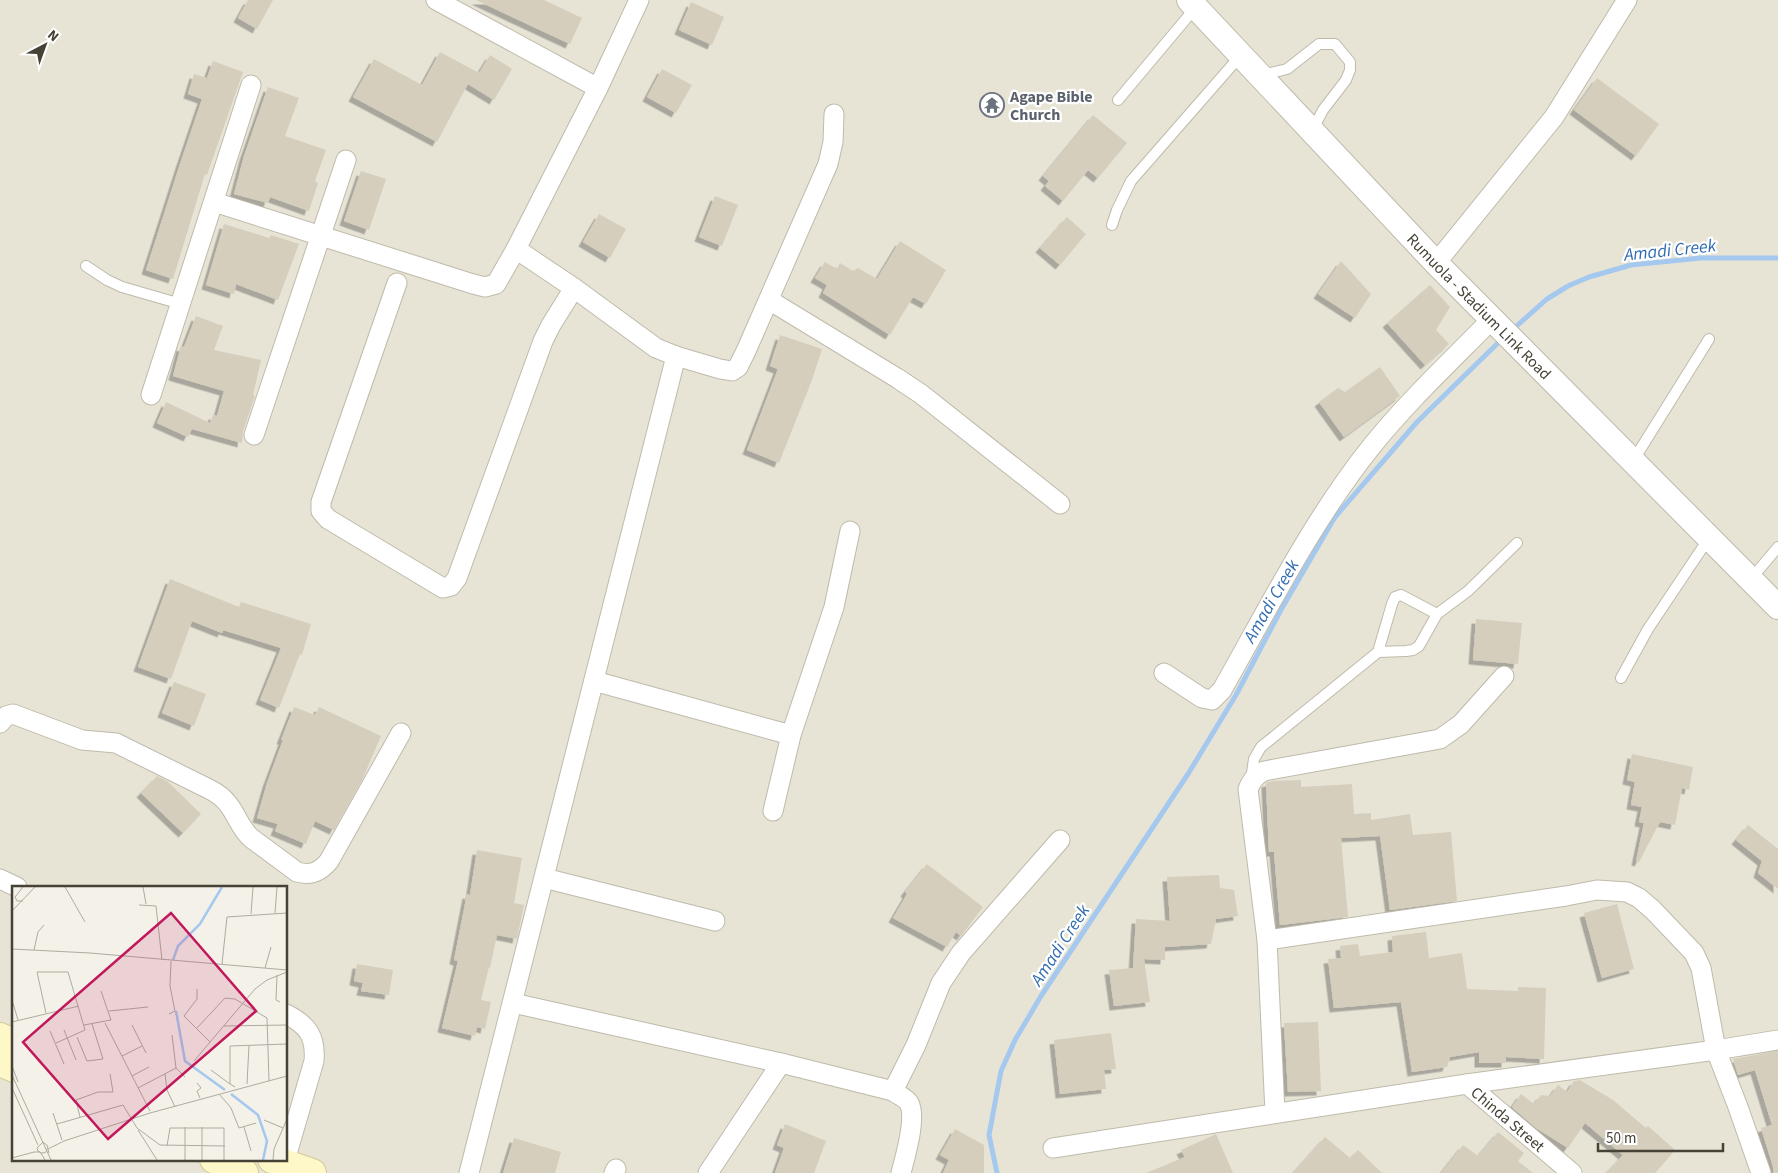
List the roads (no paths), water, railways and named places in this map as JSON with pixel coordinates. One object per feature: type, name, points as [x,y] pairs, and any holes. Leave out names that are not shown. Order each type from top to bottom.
[{"type":"main road","points":[[0,1037],[12,1042]]},
{"type":"main road","points":[[0,1062],[12,1067]]},
{"type":"main road","points":[[216,1160],[244,1173]]},
{"type":"main road","points":[[282,1163],[312,1173]]},
{"type":"street","points":[[436,0],[598,88]]},
{"type":"street","points":[[214,202],[485,287],[496,284],[516,249],[598,88],[639,0]]},
{"type":"street","points":[[1436,263],[1554,117],[1627,0]]},
{"type":"street","name":"Rumuola - Stadium Link Road","points":[[1192,4],[1436,263],[1778,606]]},
{"type":"street","points":[[151,395],[251,86]]},
{"type":"street","points":[[516,249],[574,288],[656,348],[676,356],[732,371],[738,367],[742,359],[828,164],[833,142],[834,114]]},
{"type":"street","points":[[254,435],[346,160]]},
{"type":"street","points":[[397,283],[321,502],[320,511],[328,520],[443,588],[451,586],[457,578],[543,341],[574,288]]},
{"type":"street","points":[[769,300],[921,394],[1060,504]]},
{"type":"street","points":[[1164,672],[1202,698],[1212,700],[1222,690],[1298,556],[1335,496],[1372,446],[1421,391],[1495,323]]},
{"type":"street","points":[[469,1173],[676,356]]},
{"type":"street","points":[[773,811],[792,735],[834,607],[850,531]]},
{"type":"street","points":[[1275,1113],[1267,940],[1248,789],[1251,782],[1256,775],[1264,771],[1440,739],[1461,724],[1504,676]]},
{"type":"street","points":[[594,681],[792,735]]},
{"type":"street","points":[[0,723],[6,716],[13,714],[82,740],[116,743],[209,789],[222,797],[230,806],[244,832],[250,838],[297,872],[305,874],[315,873],[323,869],[330,861],[401,732]]},
{"type":"street","points":[[893,1092],[916,1045],[941,983],[961,953],[1060,840]]},
{"type":"street","points":[[544,878],[715,921]]},
{"type":"street","points":[[0,879],[15,886]]},
{"type":"street","points":[[1267,940],[1597,890],[1627,892],[1639,898],[1654,910],[1694,953],[1701,968],[1716,1050],[1761,1173]]},
{"type":"street","points":[[512,1003],[781,1063],[893,1092],[908,1101],[912,1110],[908,1142],[901,1173]]},
{"type":"street","points":[[288,1015],[304,1026],[312,1036],[315,1049],[314,1061],[288,1144]]},
{"type":"street","points":[[1053,1148],[1467,1084],[1778,1040]]},
{"type":"street","points":[[708,1173],[781,1063]]},
{"type":"street","name":"Chinda Street","points":[[1467,1084],[1572,1173]]},
{"type":"lane","points":[[1118,100],[1192,4]]},
{"type":"lane","points":[[1260,75],[1287,69],[1319,44],[1334,44],[1350,62],[1350,70],[1346,80],[1323,110],[1312,131]]},
{"type":"lane","points":[[1112,225],[1116,210],[1131,181],[1241,55]]},
{"type":"lane","points":[[86,266],[107,280],[122,287],[181,304]]},
{"type":"lane","points":[[1633,461],[1709,338]]},
{"type":"lane","points":[[1621,678],[1648,629],[1710,538]]},
{"type":"lane","points":[[1378,652],[1413,650],[1419,646],[1437,614],[1468,591],[1517,543]]},
{"type":"lane","points":[[1751,579],[1778,547]]},
{"type":"lane","points":[[1251,782],[1254,759],[1261,747],[1378,652],[1395,597],[1402,595],[1437,614]]},
{"type":"waterway","name":"Amadi Creek","points":[[1511,331],[1547,299],[1568,286],[1589,277],[1631,265],[1701,258],[1778,258]]},
{"type":"waterway","name":"Amadi Creek","points":[[997,1173],[989,1135],[1001,1071],[1015,1040],[1041,996],[1188,774],[1236,695],[1282,608],[1335,517],[1417,422],[1503,338]]},
{"type":"place","name":"Agape Bible Church","points":[[992,105]]}]
